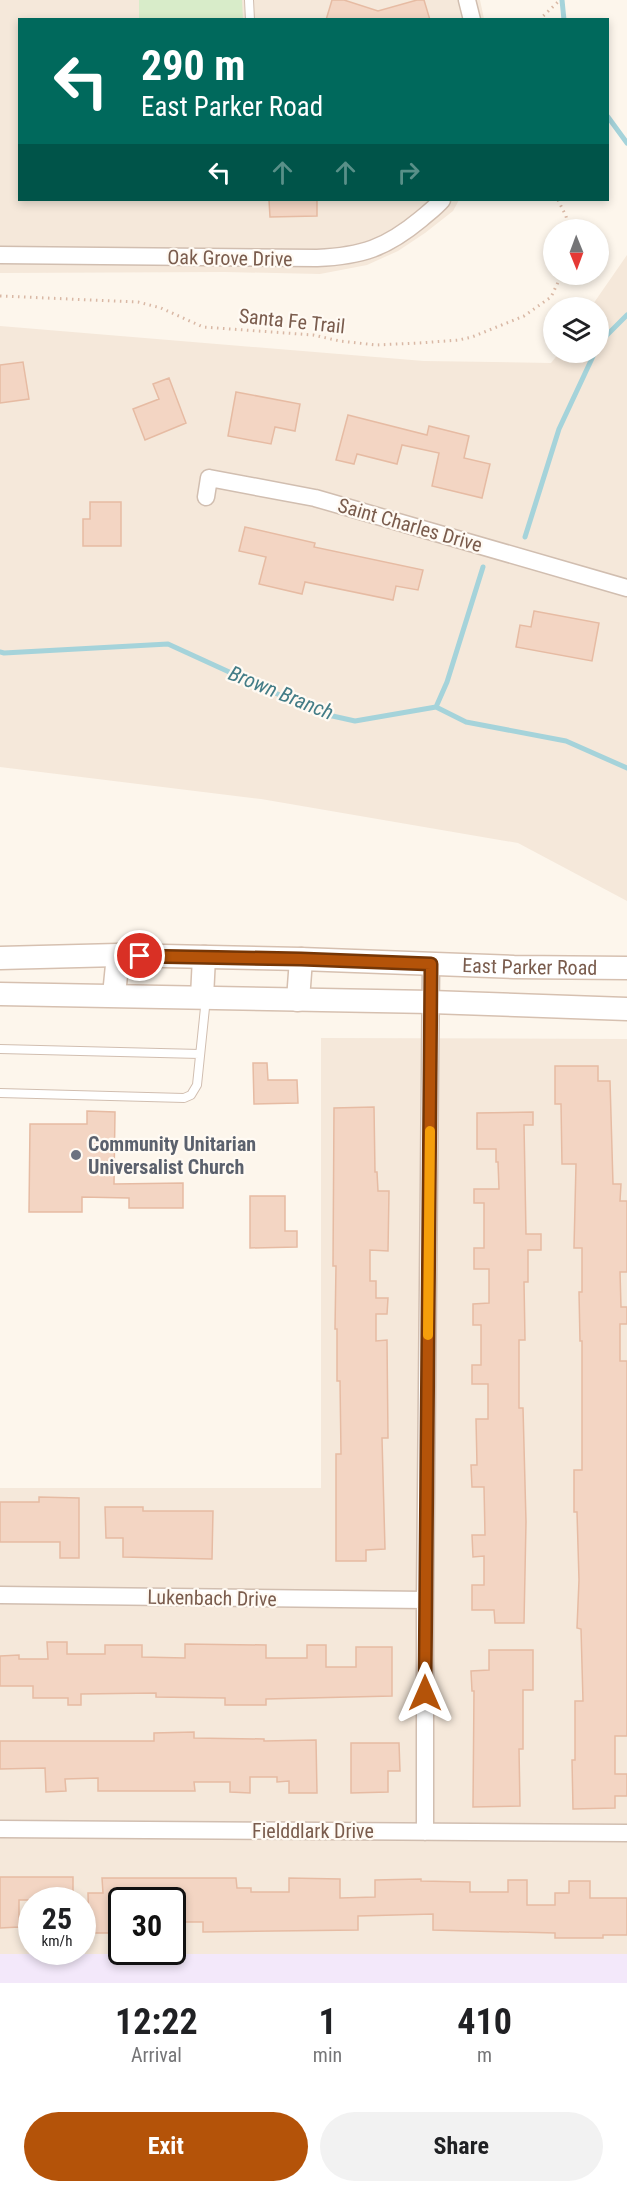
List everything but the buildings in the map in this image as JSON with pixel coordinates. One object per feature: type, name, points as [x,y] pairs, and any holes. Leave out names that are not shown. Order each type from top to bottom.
[{"type":"main road","name":"East Parker Road","points":[[0,958],[118,955],[627,968]]},
{"type":"main road","points":[[114,995],[118,955]]},
{"type":"main road","points":[[204,957],[204,997]]},
{"type":"main road","points":[[298,999],[301,959]]},
{"type":"main road","name":"East Parker Road","points":[[0,994],[431,1002],[627,1010]]},
{"type":"street","points":[[466,0],[471,18]]},
{"type":"street","name":"Oak Grove Drive","points":[[0,255],[349,257],[384,245],[412,226],[441,201]]},
{"type":"street","name":"Saint Charles Drive","points":[[206,497],[209,478],[315,498],[627,588]]},
{"type":"street","points":[[425,1832],[431,964]]},
{"type":"street","name":"Lukenbach Drive","points":[[0,1595],[425,1600]]},
{"type":"street","name":"Fielddlark Drive","points":[[0,1829],[627,1833]]},
{"type":"lane","points":[[249,0],[250,18]]},
{"type":"lane","points":[[0,1093],[184,1098],[191,1095],[197,1085],[204,997]]},
{"type":"lane","points":[[0,1049],[200,1054]]},
{"type":"path","points":[[540,18],[560,0]]},
{"type":"path","points":[[558,201],[567,219]]},
{"type":"path","name":"Santa Fe Trail","points":[[0,296],[130,301],[161,308],[203,327],[313,335],[376,345],[419,344],[472,337],[524,316],[550,297],[556,285]]},
{"type":"shaded area","points":[[0,0],[480,0],[484,18],[18,18],[18,201],[458,201],[453,211],[398,251],[367,265],[320,274],[0,273]]},
{"type":"shaded area","points":[[627,255],[627,901],[518,843],[261,799],[0,767],[0,326],[424,361],[609,363],[609,297],[598,297],[606,285],[609,285],[609,281]]},
{"type":"shaded area","points":[[321,1038],[627,1039],[627,1954],[186,1954],[186,1887],[108,1887],[108,1954],[96,1954],[96,1887],[18,1887],[18,1954],[0,1954],[0,1488],[321,1488]]},
{"type":"shaded area","points":[[0,1954],[18,1954],[18,1965],[96,1965],[96,1954],[108,1954],[108,1965],[186,1965],[186,1954],[627,1954],[627,1983],[0,1983]]},
{"type":"green space","points":[[139,0],[242,0],[243,18],[139,18]]},
{"type":"waterway","points":[[562,0],[564,18]]},
{"type":"waterway","points":[[609,118],[627,143]]},
{"type":"waterway","points":[[609,333],[627,315]]},
{"type":"waterway","points":[[525,537],[559,429],[590,363]]},
{"type":"waterway","points":[[436,707],[447,682],[483,567]]},
{"type":"waterway","name":"Brown Branch","points":[[0,652],[168,644],[319,713],[355,721],[436,707],[466,722],[566,741],[627,768]]},
{"type":"slow traffic","points":[[428,1335],[430,1131]]},
{"type":"place","name":"Community Unitarian Universalist Church","points":[[76,1155]]},
{"type":"route","points":[[140,956],[431,964],[425,1693]]}]
